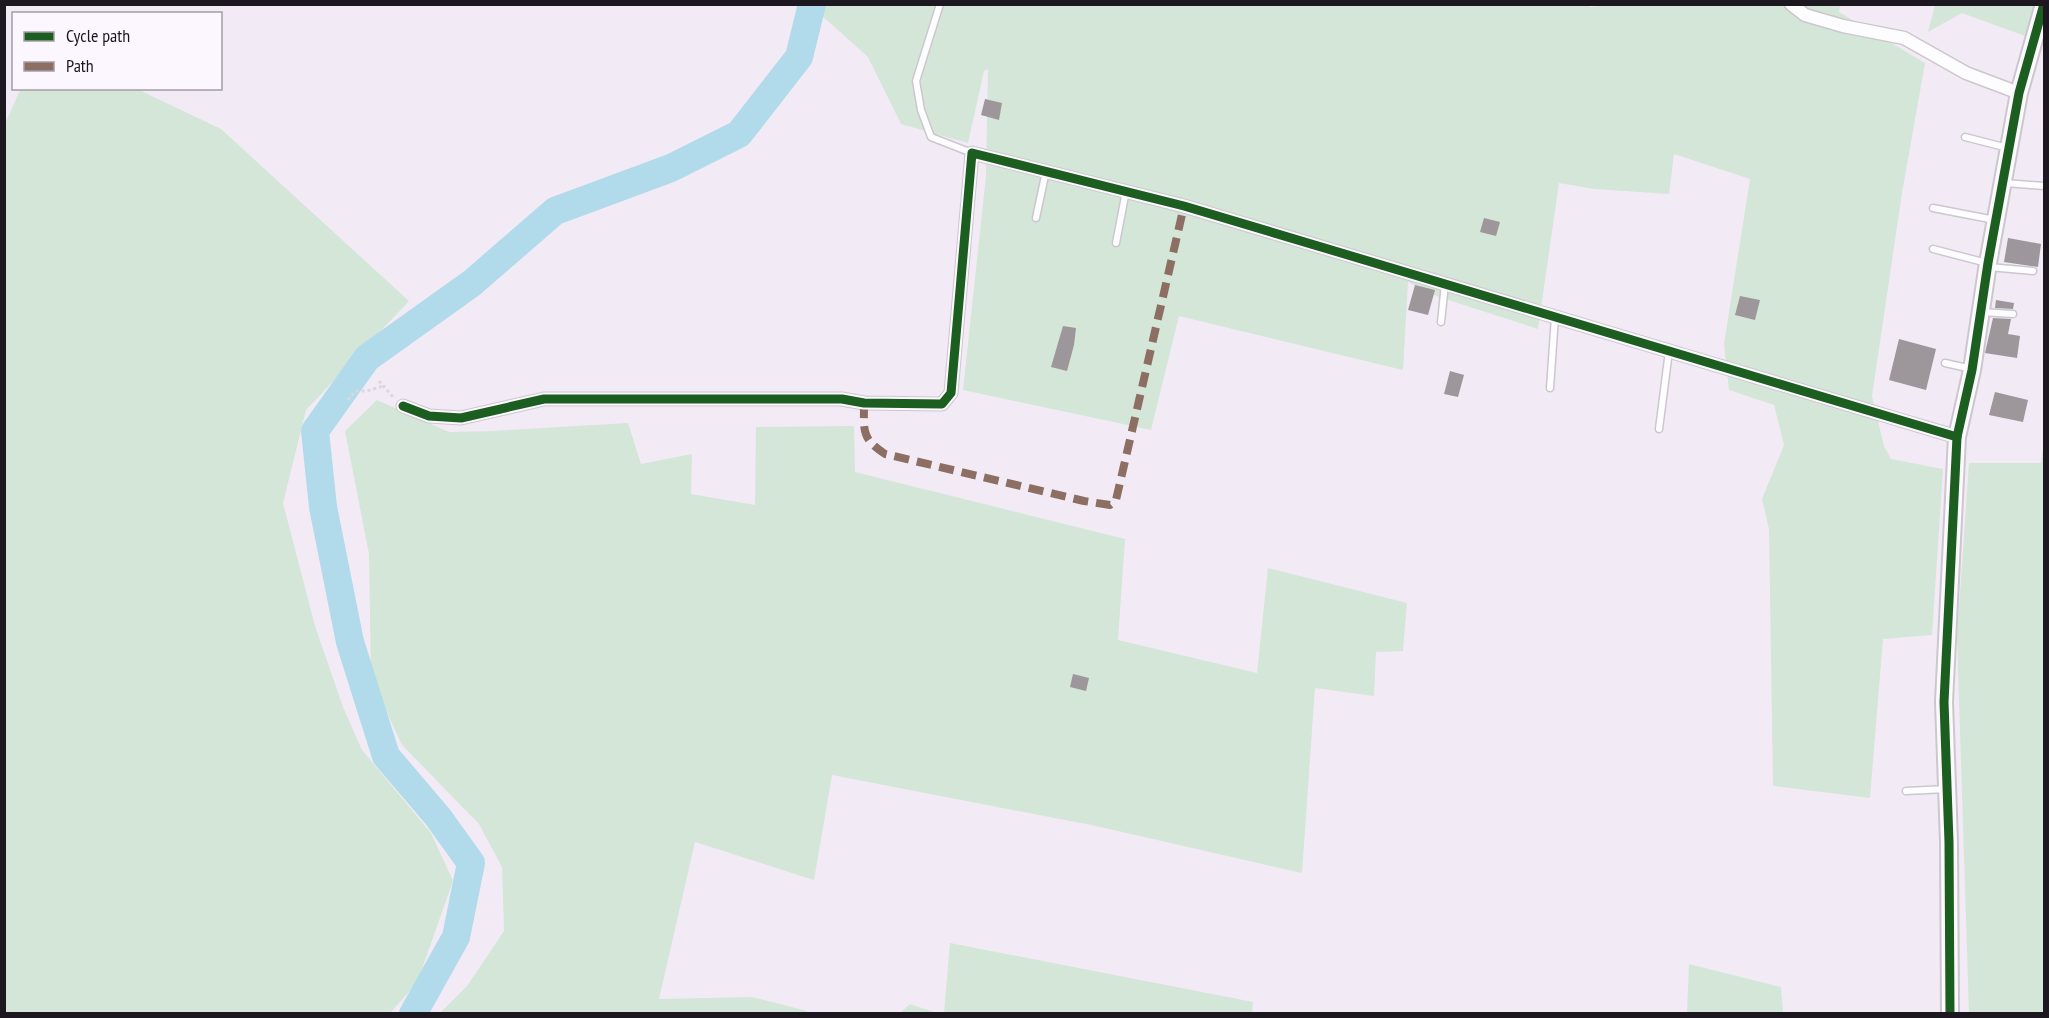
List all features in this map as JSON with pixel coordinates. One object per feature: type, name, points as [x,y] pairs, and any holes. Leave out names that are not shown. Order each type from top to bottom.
[{"type":"street","points":[[1791,4],[1805,15],[1842,26],[1905,38],[1966,73],[2019,93]]},
{"type":"street","points":[[1950,1014],[1948,789],[1944,702],[1957,437],[1972,369],[2019,93],[2044,4]]},
{"type":"street","points":[[403,405],[429,416],[461,418],[544,399],[830,399],[864,403],[942,404],[951,393],[972,153],[1195,209],[1957,437]]},
{"type":"lane","points":[[940,4],[916,81],[921,110],[931,137],[972,153]]},
{"type":"lane","points":[[1965,137],[2009,149]]},
{"type":"lane","points":[[1036,218],[1046,171]]},
{"type":"lane","points":[[2003,183],[2044,186]]},
{"type":"lane","points":[[1116,243],[1126,191]]},
{"type":"lane","points":[[1933,208],[1996,220]]},
{"type":"lane","points":[[1933,249],[1988,265],[2033,271]]},
{"type":"lane","points":[[1442,322],[1445,284]]},
{"type":"lane","points":[[1981,312],[2013,314]]},
{"type":"lane","points":[[1550,388],[1555,317]]},
{"type":"lane","points":[[1659,429],[1669,351]]},
{"type":"lane","points":[[1945,363],[1972,369]]},
{"type":"lane","points":[[1906,791],[1948,789]]},
{"type":"path","points":[[379,381],[403,405]]},
{"type":"path","points":[[348,400],[355,391],[367,391],[383,386]]},
{"type":"green space","points":[[812,4],[1582,4],[1591,7],[1611,4],[1840,5],[1839,12],[1925,63],[1902,193],[1872,396],[1884,446],[1891,459],[1943,469],[1932,635],[1883,639],[1870,798],[1773,786],[1769,529],[1762,499],[1784,445],[1774,405],[1729,390],[1724,344],[1750,179],[1674,154],[1669,194],[1594,189],[1559,183],[1538,329],[1439,297],[1408,282],[1403,370],[1179,316],[1151,430],[963,390],[986,176],[988,69],[984,71],[968,143],[901,124],[868,57],[811,6]]},
{"type":"green space","points":[[1935,5],[2044,5],[2044,43],[1962,13],[1928,32]]},
{"type":"green space","points":[[20,90],[139,90],[221,129],[409,301],[306,410],[283,503],[315,626],[343,707],[362,750],[431,833],[453,881],[417,983],[390,1013],[5,1013],[4,126]]},
{"type":"green space","points":[[377,400],[449,432],[628,423],[641,464],[692,454],[691,494],[755,505],[756,427],[854,426],[855,472],[1125,539],[1118,640],[1257,673],[1268,568],[1407,603],[1403,651],[1376,652],[1374,696],[1315,688],[1302,873],[1096,826],[832,775],[814,880],[695,842],[659,999],[752,997],[807,1011],[807,1013],[440,1013],[467,986],[504,931],[502,867],[479,824],[402,745],[371,678],[369,554],[345,431]]},
{"type":"green space","points":[[2044,441],[2044,1013],[1969,1013],[1957,636],[1969,463],[2041,463]]},
{"type":"green space","points":[[950,943],[1253,1002],[1252,1013],[944,1013]]},
{"type":"green space","points":[[1689,964],[1781,987],[1783,1013],[1687,1013]]},
{"type":"green space","points":[[910,1004],[937,1013],[900,1013]]},
{"type":"building","points":[[985,99],[1002,103],[999,120],[981,115]]},
{"type":"building","points":[[1484,218],[1500,222],[1496,236],[1480,232]]},
{"type":"building","points":[[2008,238],[2041,244],[2038,267],[2004,262]]},
{"type":"building","points":[[1415,285],[1435,290],[1428,315],[1408,310]]},
{"type":"building","points":[[1740,296],[1760,300],[1755,320],[1735,315]]},
{"type":"building","points":[[1996,300],[2014,303],[2013,309],[1995,308]]},
{"type":"building","points":[[1993,318],[2011,319],[2008,334],[2020,336],[2017,358],[1985,353]]},
{"type":"building","points":[[1063,326],[1076,328],[1067,371],[1051,367]]},
{"type":"building","points":[[1899,339],[1936,349],[1926,390],[1889,380]]},
{"type":"building","points":[[1450,371],[1464,375],[1458,397],[1444,394]]},
{"type":"building","points":[[1995,392],[2028,400],[2023,422],[1989,415]]},
{"type":"building","points":[[1073,674],[1089,678],[1086,691],[1070,687]]},
{"type":"waterway","points":[[413,1014],[456,937],[471,863],[438,817],[386,756],[350,642],[323,507],[315,431],[367,358],[472,283],[555,211],[671,168],[739,134],[799,57],[812,4]]},
{"type":"marked path","points":[[864,403],[864,421],[868,438],[885,454],[1084,501],[1110,505],[1116,500],[1184,206]]},
{"type":"cycle path","points":[[1950,1014],[1949,842],[1944,702],[1957,437],[1972,370],[1988,263],[2019,93],[2044,4]]},
{"type":"cycle path","points":[[403,406],[429,416],[461,418],[544,399],[842,399],[864,403],[942,404],[951,393],[972,153],[1184,206],[1957,437]]}]
